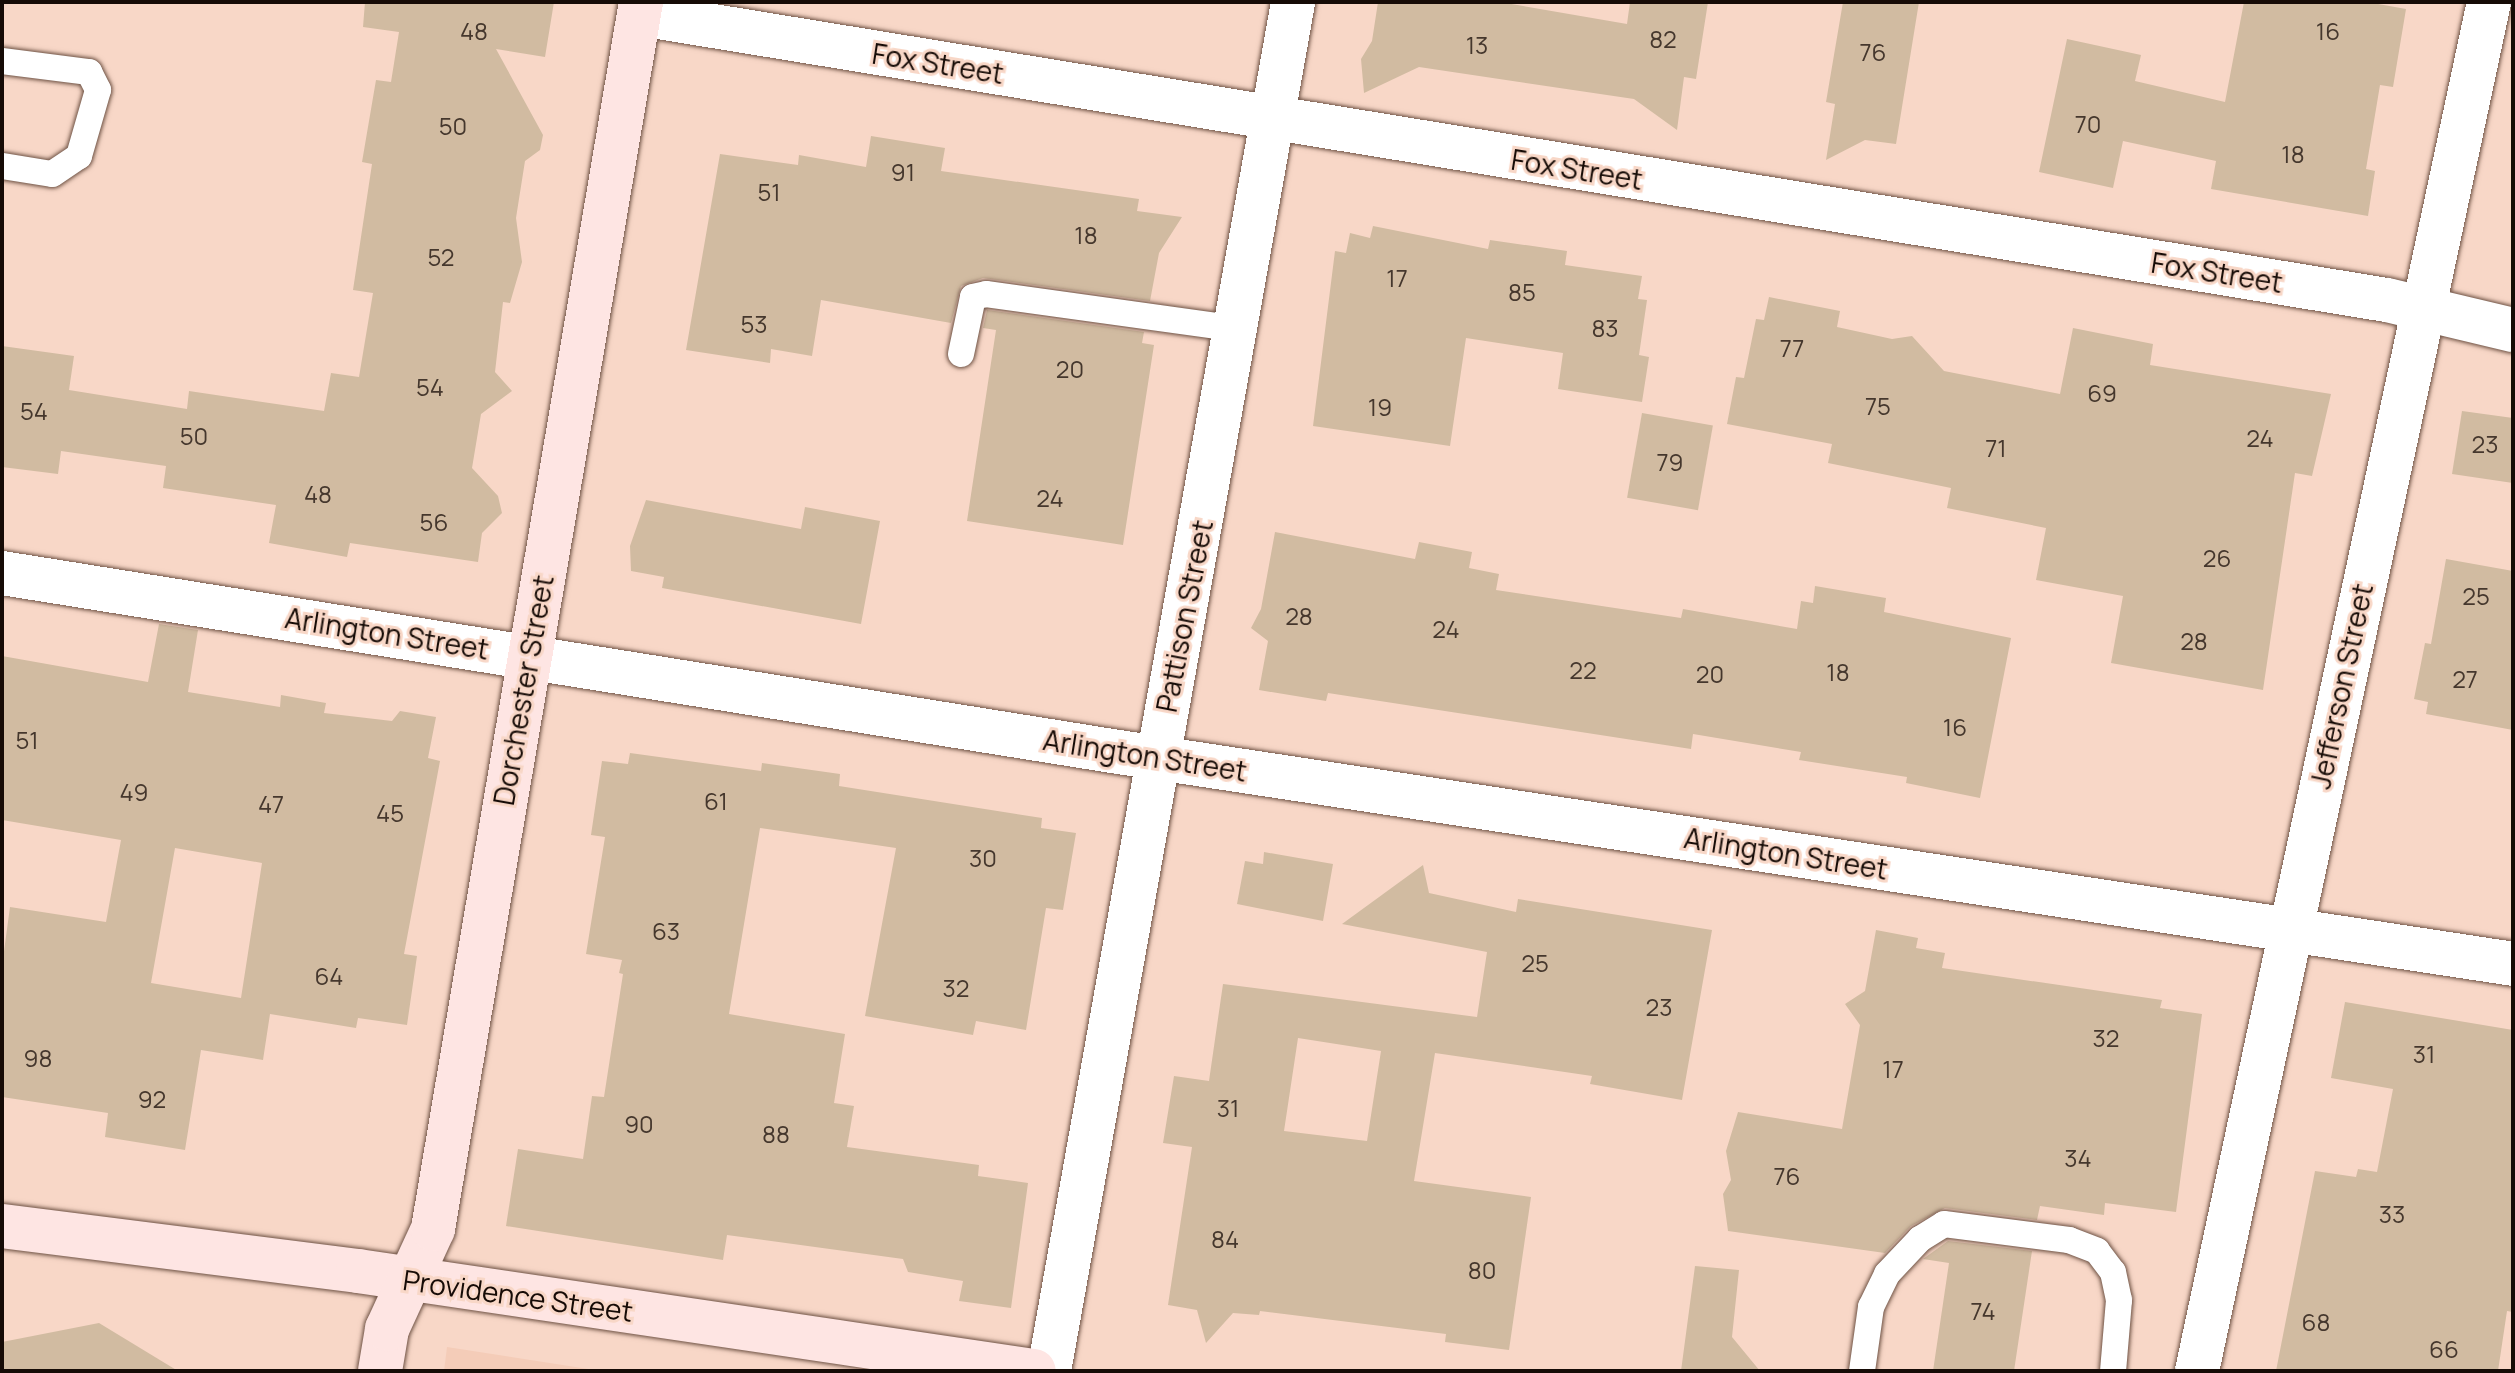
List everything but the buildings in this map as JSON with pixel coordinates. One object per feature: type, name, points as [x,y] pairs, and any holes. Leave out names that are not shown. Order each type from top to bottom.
[{"type":"street","name":"Pattison Street","points":[[1049,1371],[1157,757],[1238,329],[1293,2]]},
{"type":"street","name":"Jefferson Street","points":[[2197,1371],[2387,469],[2427,308],[2489,2]]},
{"type":"street","name":"Fox Street","points":[[640,8],[1274,119],[2427,308],[2513,330]]},
{"type":"street","name":"Dorchester Street","points":[[380,1371],[387,1329],[433,1229],[640,8]]},
{"type":"street","name":"Arlington Street","points":[[2,573],[1157,757],[2513,964]]},
{"type":"street","name":"Providence Street","points":[[2,1226],[410,1280],[1034,1371]]},
{"type":"lane","points":[[2,61],[89,72],[98,90],[79,156],[52,174],[2,166]]},
{"type":"lane","points":[[961,354],[973,297],[986,294],[1238,329]]},
{"type":"lane","points":[[1862,1371],[1871,1307],[1887,1274],[1920,1239],[1944,1224],[2069,1240],[2097,1251],[2113,1272],[2119,1300],[2113,1371]]},
{"type":"shaded area","points":[[447,1347],[601,1371],[444,1371]]}]
